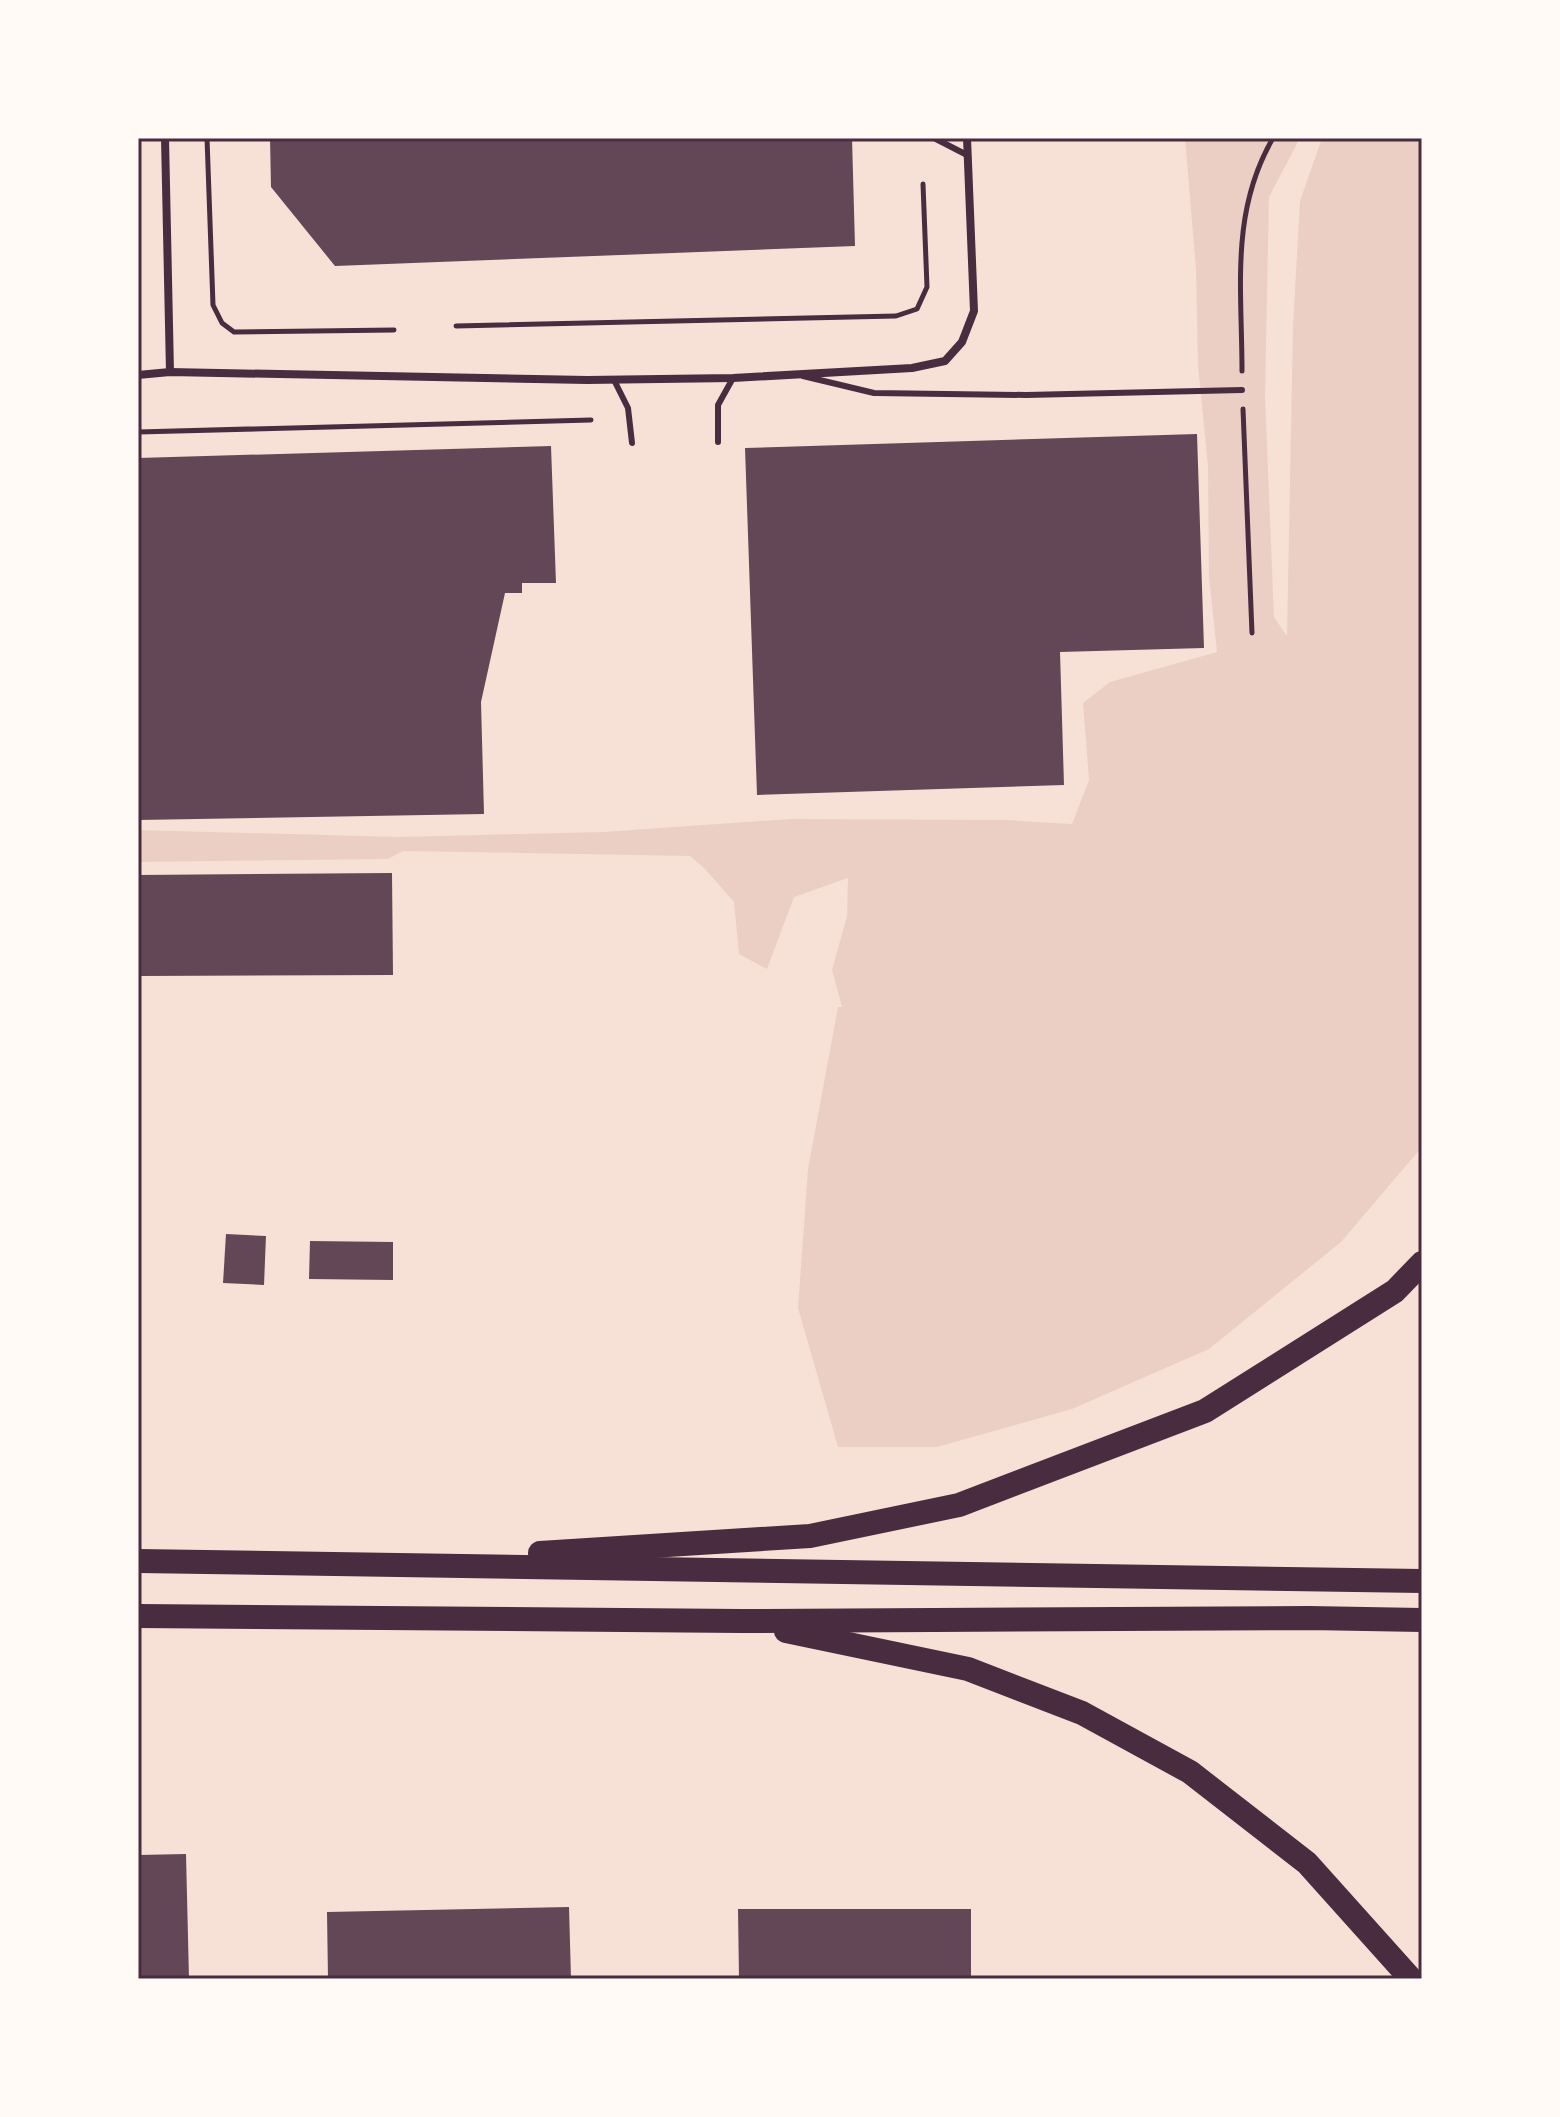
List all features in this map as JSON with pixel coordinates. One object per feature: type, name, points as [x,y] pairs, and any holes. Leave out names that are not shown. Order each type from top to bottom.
[{"type":"highway","points":[[358,1564],[810,1536],[959,1505],[1205,1411],[1395,1291],[1422,1263]]},
{"type":"highway","points":[[138,1561],[1422,1581]]},
{"type":"highway","points":[[138,1616],[741,1621],[1422,1620]]},
{"type":"highway","points":[[741,1621],[968,1669],[1095,1721],[1190,1772],[1307,1863],[1411,1979]]},
{"type":"street","points":[[165,138],[170,372]]},
{"type":"street","points":[[138,375],[170,372],[614,380],[733,378],[912,368],[945,361],[962,342],[974,311],[967,138]]},
{"type":"lane","points":[[934,138],[967,155]]},
{"type":"lane","points":[[796,374],[874,393],[1026,395],[1242,390]]},
{"type":"lane","points":[[718,442],[718,405],[733,378]]},
{"type":"lane","points":[[614,380],[628,408],[632,443]]},
{"type":"path","points":[[207,138],[213,305],[222,323],[234,332],[394,330]]},
{"type":"path","points":[[456,326],[896,316],[917,309],[927,287],[923,184]]},
{"type":"path","points":[[138,432],[591,420]]},
{"type":"shaded area","points":[[1185,138],[1300,138],[1269,197],[1265,397],[1274,617],[1287,636],[1293,325],[1300,201],[1322,138],[1422,138],[1422,1147],[1341,1242],[1209,1349],[1072,1409],[937,1447],[838,1447],[798,1308],[808,1169],[838,1007],[842,1007],[832,970],[847,916],[848,878],[794,897],[767,969],[739,954],[734,902],[690,856],[403,851],[388,859],[138,862],[138,830],[399,837],[603,832],[791,819],[1005,820],[1072,824],[1089,780],[1083,703],[1110,682],[1217,652],[1209,577],[1208,466],[1198,365],[1196,270]]},
{"type":"building","points":[[270,138],[852,138],[855,246],[335,266],[271,187]]},
{"type":"building","points":[[1197,434],[1204,648],[1060,652],[1064,785],[757,795],[745,448]]},
{"type":"building","points":[[551,446],[556,583],[522,583],[522,593],[505,593],[481,702],[484,814],[138,820],[138,458]]},
{"type":"building","points":[[392,873],[393,975],[138,976],[138,875]]},
{"type":"building","points":[[226,1234],[266,1236],[264,1285],[223,1283]]},
{"type":"building","points":[[310,1241],[393,1242],[393,1280],[309,1279]]},
{"type":"building","points":[[186,1854],[189,1979],[138,1979],[138,1855]]},
{"type":"building","points":[[569,1907],[571,1979],[328,1979],[327,1912]]},
{"type":"building","points":[[738,1909],[971,1909],[971,1979],[739,1979]]}]
